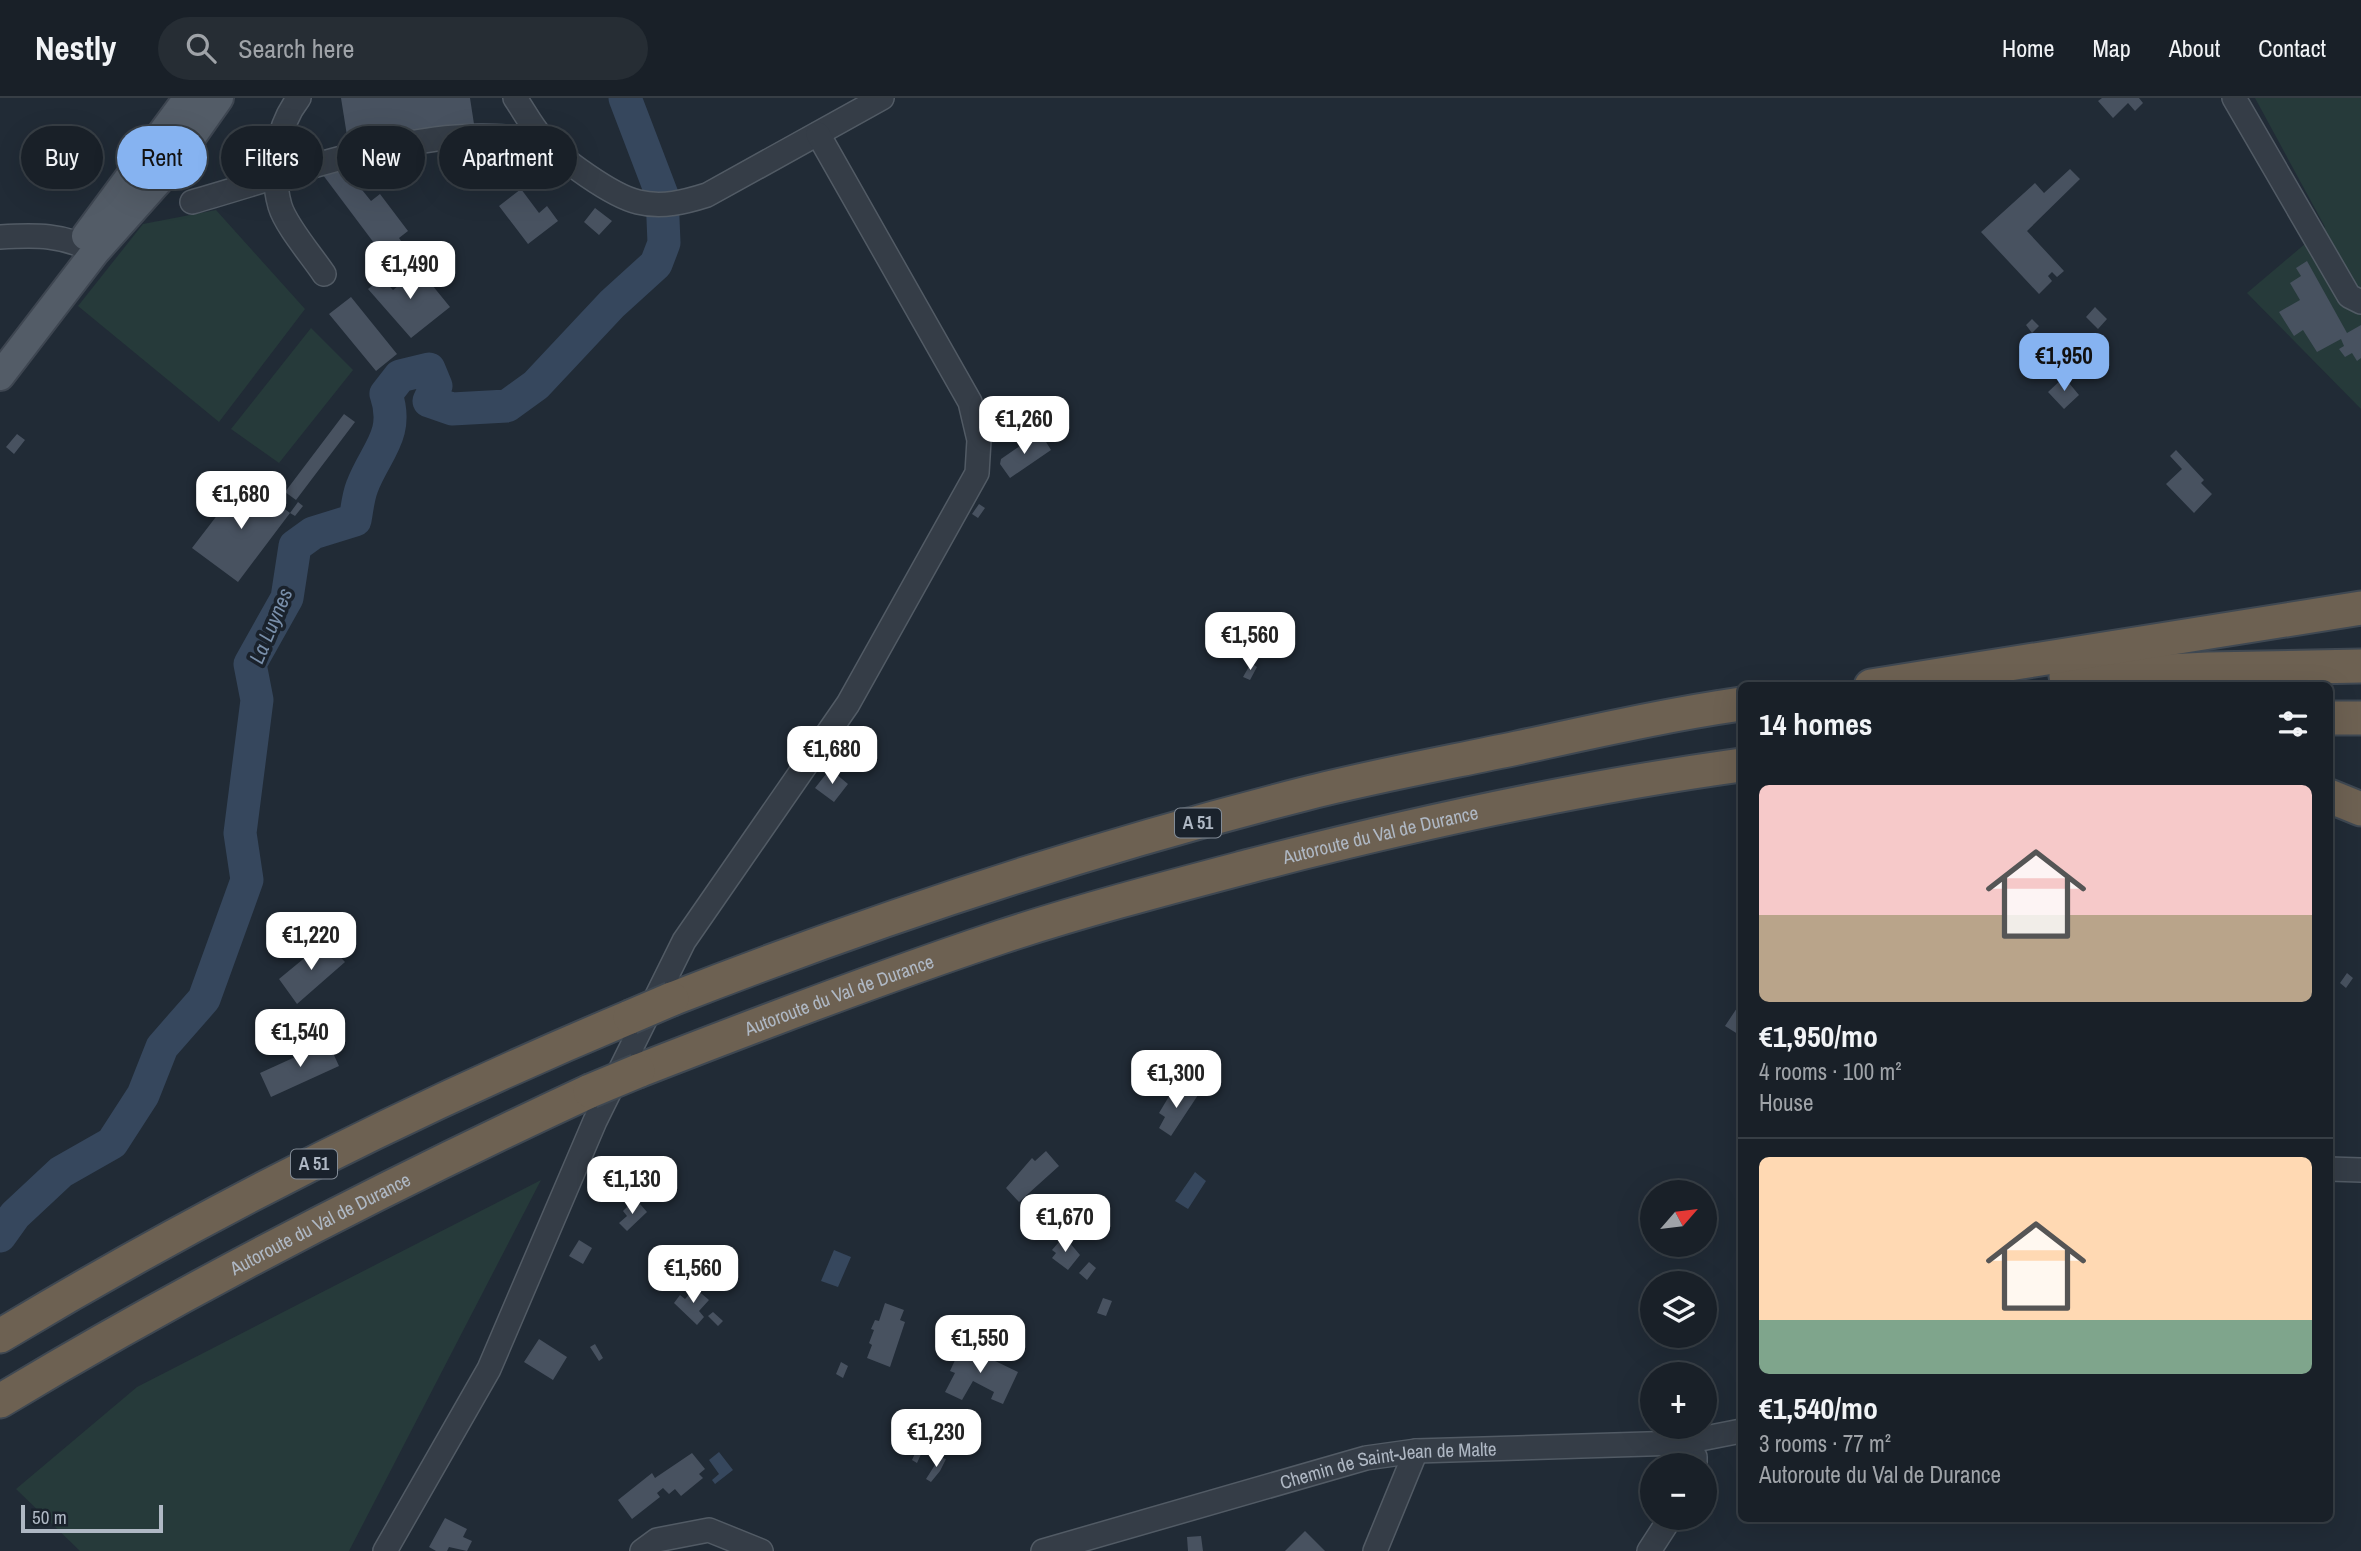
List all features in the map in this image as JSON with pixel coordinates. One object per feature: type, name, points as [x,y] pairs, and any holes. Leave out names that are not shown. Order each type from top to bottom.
[{"type":"highway","points":[[1896,682],[2361,608]]},
{"type":"highway","points":[[1965,682],[2106,673],[2361,666]]},
{"type":"highway","name":"A 51","points":[[4,1334],[307,1167],[515,1066],[672,999],[879,921],[1020,874],[1164,832],[1400,772],[1624,724],[1738,705]]},
{"type":"highway","points":[[2333,718],[2361,718]]},
{"type":"highway","name":"Autoroute du Val de Durance","points":[[0,1401],[211,1279],[335,1213],[590,1091],[865,984],[1003,936],[1154,891],[1391,830],[1495,808],[1738,766]]},
{"type":"highway","points":[[2333,798],[2361,809]]},
{"type":"main road","points":[[0,376],[188,98]]},
{"type":"main road","points":[[0,363],[62,266],[88,248],[169,169],[219,98]]},
{"type":"street","points":[[283,126],[287,113],[299,98]]},
{"type":"street","points":[[515,98],[534,126]]},
{"type":"street","points":[[577,167],[636,202],[677,204],[708,195],[881,98]]},
{"type":"street","points":[[2234,98],[2349,296],[2361,302]]},
{"type":"street","points":[[385,1551],[489,1369],[595,1121],[684,941],[848,704],[977,473],[979,440],[970,402],[818,134]]},
{"type":"street","points":[[323,166],[439,139]]},
{"type":"street","points":[[192,202],[238,189]]},
{"type":"street","points":[[278,189],[280,207],[324,274]]},
{"type":"street","points":[[0,237],[42,234],[88,248]]},
{"type":"street","points":[[2333,1170],[2361,1170]]},
{"type":"street","name":"Chemin de Saint-Jean de Malte","points":[[1043,1551],[1366,1458],[1416,1451],[1680,1443],[1738,1432]]},
{"type":"street","points":[[1680,1443],[1691,1453]]},
{"type":"street","points":[[1375,1551],[1416,1451]]},
{"type":"street","points":[[642,1551],[657,1540],[709,1530],[761,1551]]},
{"type":"street","points":[[1649,1551],[1663,1530]]},
{"type":"green space","points":[[2255,98],[2361,98],[2361,409],[2247,293],[2325,227]]},
{"type":"green space","points":[[216,210],[305,309],[219,422],[78,306],[143,224]]},
{"type":"green space","points":[[311,328],[353,370],[279,463],[231,429]]},
{"type":"green space","points":[[541,1180],[349,1551],[80,1551],[16,1489],[137,1387]]},
{"type":"water","points":[[1195,1172],[1206,1181],[1188,1209],[1175,1201]]},
{"type":"water","points":[[834,1250],[851,1257],[838,1287],[821,1281]]},
{"type":"water","points":[[941,1419],[953,1425],[939,1456],[926,1450]]},
{"type":"water","points":[[719,1452],[733,1470],[715,1484],[712,1480],[719,1474],[709,1460]]},
{"type":"building","points":[[341,98],[470,98],[474,124],[439,126],[439,129],[425,131],[425,126],[345,126]]},
{"type":"building","points":[[2102,98],[2139,98],[2143,103],[2135,111],[2128,103],[2113,118],[2098,101]]},
{"type":"building","points":[[2070,169],[2080,179],[2027,231],[2064,271],[2057,277],[2052,272],[2048,276],[2052,281],[2039,294],[1981,232],[2035,183],[2044,193]]},
{"type":"building","points":[[337,172],[337,189],[361,189],[371,201],[380,194],[408,231],[399,238],[416,261],[398,275],[323,175]]},
{"type":"building","points":[[521,189],[539,213],[547,206],[558,221],[528,244],[499,206]]},
{"type":"building","points":[[595,208],[612,221],[599,235],[584,222]]},
{"type":"building","points":[[2307,261],[2347,333],[2361,325],[2361,358],[2357,361],[2352,353],[2345,357],[2339,349],[2344,346],[2341,339],[2317,352],[2303,330],[2294,336],[2279,312],[2300,300],[2290,283],[2301,276],[2296,268]]},
{"type":"building","points":[[419,269],[450,307],[411,338],[368,289],[373,285],[368,278],[375,271],[393,290]]},
{"type":"building","points":[[351,297],[397,354],[376,371],[329,314]]},
{"type":"building","points":[[2095,307],[2107,319],[2098,329],[2086,317]]},
{"type":"building","points":[[2032,319],[2039,326],[2032,333],[2026,325]]},
{"type":"building","points":[[2034,338],[2054,359],[2039,373],[2032,366],[2039,360],[2025,347]]},
{"type":"building","points":[[2064,377],[2079,395],[2064,409],[2048,392]]},
{"type":"building","points":[[344,414],[355,422],[296,500],[285,492]]},
{"type":"building","points":[[17,434],[25,440],[14,454],[6,447]]},
{"type":"building","points":[[1033,437],[1036,442],[1043,437],[1051,450],[1010,478],[1000,464],[1001,459]]},
{"type":"building","points":[[2176,450],[2204,480],[2201,483],[2212,494],[2194,513],[2166,484],[2182,469],[2170,456]]},
{"type":"building","points":[[245,479],[290,513],[238,582],[192,548]]},
{"type":"building","points":[[298,502],[303,506],[295,516],[290,513]]},
{"type":"building","points":[[979,504],[985,508],[978,518],[972,514]]},
{"type":"building","points":[[1251,663],[1257,667],[1250,680],[1243,677]]},
{"type":"building","points":[[830,769],[848,784],[834,802],[815,788]]},
{"type":"building","points":[[330,927],[337,933],[333,940],[326,936]]},
{"type":"building","points":[[325,941],[345,962],[297,1004],[279,979]]},
{"type":"building","points":[[2347,973],[2353,978],[2346,988],[2340,983]]},
{"type":"building","points":[[1738,1006],[1738,1034],[1725,1026]]},
{"type":"building","points":[[328,1042],[339,1066],[271,1097],[260,1073]]},
{"type":"building","points":[[1187,1088],[1198,1095],[1171,1136],[1159,1128],[1165,1117],[1159,1113],[1171,1093],[1179,1098]]},
{"type":"building","points":[[1046,1151],[1059,1166],[1019,1202],[1006,1188],[1032,1158],[1035,1161]]},
{"type":"building","points":[[631,1203],[634,1208],[640,1204],[647,1212],[627,1231],[619,1223],[627,1216],[623,1211]]},
{"type":"building","points":[[1064,1236],[1080,1255],[1068,1270],[1052,1258],[1056,1253],[1052,1250]]},
{"type":"building","points":[[579,1240],[592,1248],[583,1264],[569,1256]]},
{"type":"building","points":[[1089,1262],[1096,1268],[1087,1280],[1079,1273]]},
{"type":"building","points":[[695,1288],[709,1300],[699,1311],[704,1317],[697,1325],[674,1303],[680,1295],[685,1299]]},
{"type":"building","points":[[1103,1298],[1112,1301],[1106,1316],[1097,1313]]},
{"type":"building","points":[[885,1303],[904,1310],[900,1320],[905,1322],[890,1367],[867,1358],[872,1345],[869,1343],[874,1330],[871,1329],[875,1320],[879,1321]]},
{"type":"building","points":[[713,1312],[723,1321],[718,1326],[708,1316]]},
{"type":"building","points":[[539,1339],[567,1357],[553,1380],[524,1362]]},
{"type":"building","points":[[595,1344],[603,1358],[599,1361],[590,1347]]},
{"type":"building","points":[[962,1345],[1018,1372],[1003,1404],[991,1399],[994,1392],[973,1381],[962,1400],[945,1392],[955,1373],[950,1371]]},
{"type":"building","points":[[841,1362],[848,1366],[843,1378],[836,1374]]},
{"type":"building","points":[[928,1425],[933,1428],[917,1463],[912,1460]]},
{"type":"building","points":[[692,1453],[705,1469],[699,1474],[703,1478],[681,1496],[675,1489],[669,1494],[663,1488],[657,1493],[660,1497],[632,1519],[618,1500],[652,1473],[655,1478]]},
{"type":"building","points":[[940,1457],[946,1459],[931,1482],[926,1479]]},
{"type":"building","points":[[445,1518],[467,1529],[463,1537],[472,1541],[467,1551],[449,1547],[447,1551],[436,1551],[429,1547]]},
{"type":"building","points":[[1305,1531],[1325,1551],[1285,1551]]},
{"type":"building","points":[[1201,1536],[1203,1551],[1188,1551],[1187,1537]]},
{"type":"waterway","name":"La Luynes","points":[[0,1236],[15,1215],[61,1172],[112,1143],[143,1095],[162,1047],[204,999],[247,880],[240,833],[257,700],[250,664],[287,598],[295,546],[313,533],[355,520],[362,487],[388,432],[390,408],[386,394],[400,376],[429,369],[436,386],[429,401],[452,409],[507,406],[536,385],[612,304],[656,264],[664,243],[662,195],[625,98]]}]
